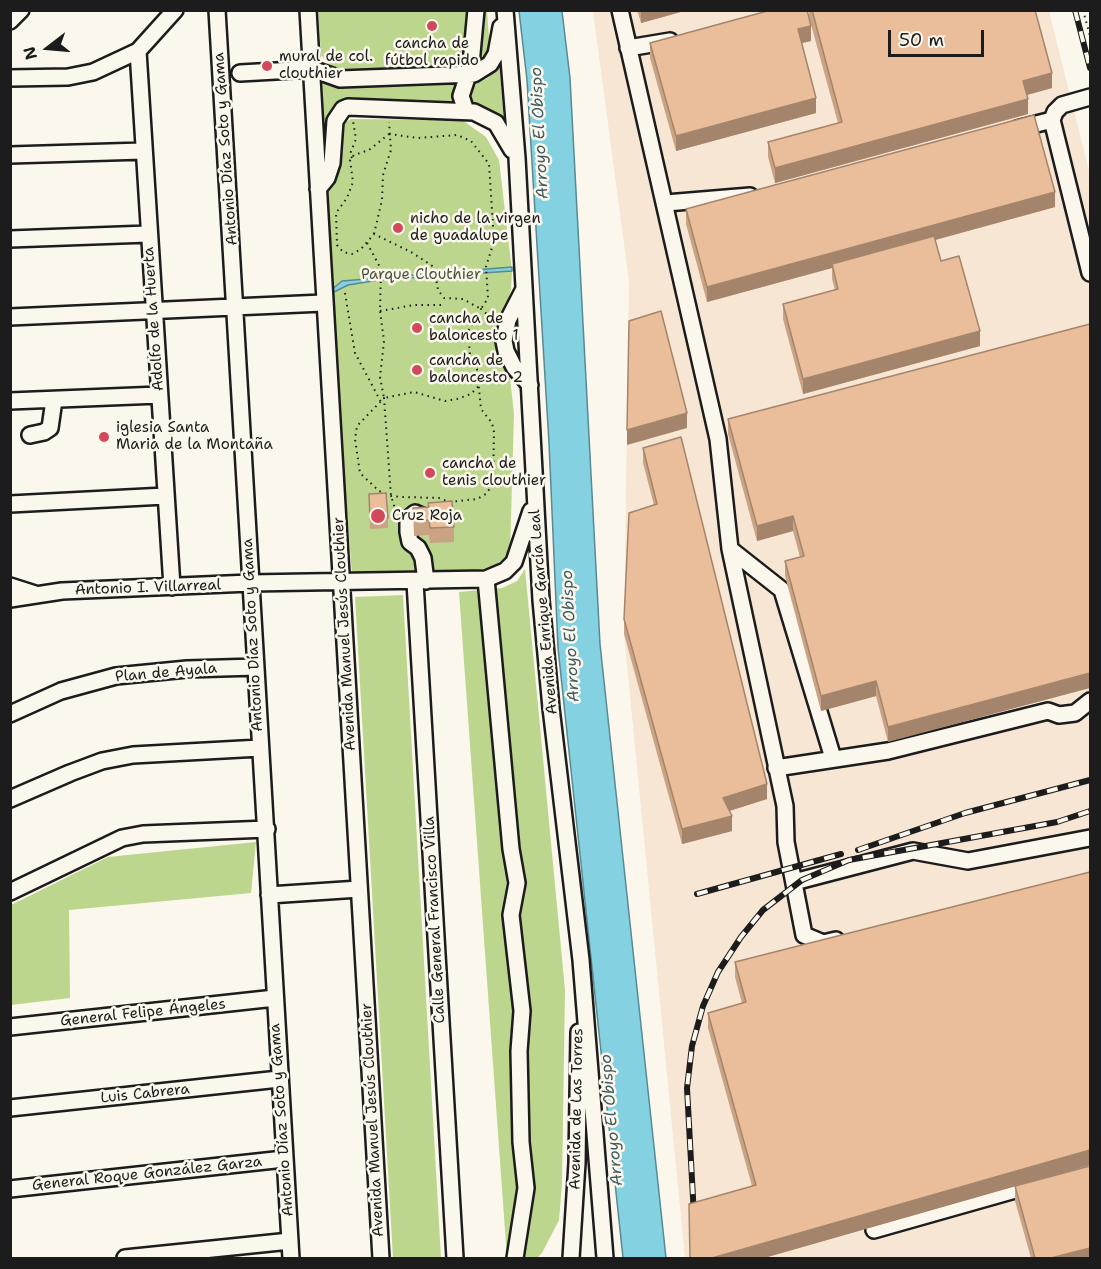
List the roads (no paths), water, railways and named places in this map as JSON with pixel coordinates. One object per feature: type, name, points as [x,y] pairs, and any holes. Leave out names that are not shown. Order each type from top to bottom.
[{"type":"street","points":[[10,21],[21,10]]},
{"type":"street","points":[[10,78],[68,77],[93,72],[138,51],[175,10]]},
{"type":"street","name":"Antonio Díaz Soto y Gama","points":[[217,10],[291,1258]]},
{"type":"street","name":"Avenida Manuel Jesús Clouthier","points":[[308,10],[323,303],[344,582],[359,889],[381,1258]]},
{"type":"street","points":[[466,111],[461,96],[469,75],[476,10]]},
{"type":"street","points":[[620,10],[722,428],[730,549],[785,806],[786,842],[804,935],[823,943],[846,937]]},
{"type":"street","points":[[240,73],[312,69],[340,80],[469,75],[482,71],[496,54],[505,12]]},
{"type":"street","name":"Avenida Enrique García Leal","points":[[505,12],[517,158],[534,500],[551,708],[581,960]]},
{"type":"street","points":[[628,48],[684,38]]},
{"type":"street","name":"Adolfo de la Huerta","points":[[138,51],[172,587]]},
{"type":"street","points":[[1090,97],[1062,105],[1055,112],[1052,120],[1090,273]]},
{"type":"street","points":[[318,189],[327,178],[332,163],[335,121],[343,109],[466,111],[484,115],[496,123],[517,158]]},
{"type":"street","points":[[1006,132],[1052,120]]},
{"type":"street","points":[[10,155],[144,151]]},
{"type":"street","points":[[666,203],[766,194]]},
{"type":"street","points":[[10,239],[148,234]]},
{"type":"street","points":[[524,289],[506,329],[504,341],[509,358],[530,385]]},
{"type":"street","points":[[10,317],[156,313],[323,303]]},
{"type":"street","points":[[10,401],[159,395]]},
{"type":"street","points":[[30,435],[50,428],[54,400]]},
{"type":"street","points":[[10,504],[165,496]]},
{"type":"street","name":"Antonio I. Villarreal","points":[[13,591],[35,594],[250,583],[421,582],[486,579],[505,571],[514,562],[534,500]]},
{"type":"street","name":"Calle General Francisco Villa","points":[[424,517],[415,513],[408,519],[408,525],[410,542],[418,548],[423,558],[421,582],[455,1258]]},
{"type":"street","points":[[730,549],[782,590],[832,758]]},
{"type":"street","points":[[486,579],[511,849],[517,883],[512,915],[522,1011],[519,1051],[521,1130],[526,1188],[515,1258]]},
{"type":"street","name":"Plan de Ayala","points":[[10,714],[61,691],[116,676],[187,669],[256,667]]},
{"type":"street","points":[[776,768],[888,751],[1048,711],[1059,715],[1087,710]]},
{"type":"street","points":[[10,799],[70,772],[102,761],[133,755],[260,748]]},
{"type":"street","points":[[10,892],[122,838],[143,834],[267,829]]},
{"type":"street","points":[[794,882],[913,851],[968,861],[1090,838]]},
{"type":"street","points":[[269,895],[359,889]]},
{"type":"street","points":[[581,960],[605,1258]]},
{"type":"street","name":"Avenida de Las Torres","points":[[571,1258],[577,1163],[581,960]]},
{"type":"street","name":"General Felipe Ángeles","points":[[10,1027],[275,998]]},
{"type":"street","name":"Luis Cabrera","points":[[10,1108],[279,1079]]},
{"type":"street","name":"General Roque González Garza","points":[[10,1189],[284,1159]]},
{"type":"street","points":[[874,1230],[1045,1182]]},
{"type":"street","points":[[125,1258],[290,1241]]},
{"type":"water","name":"Arroyo El Obispo","points":[[519,11],[562,11],[570,78],[600,644],[666,1258],[623,1258],[558,648],[549,443],[527,80]]},
{"type":"water","points":[[512,267],[512,271],[379,280],[348,285],[330,294],[330,291],[342,281]]},
{"type":"railway","points":[[1075,10],[1090,68]]},
{"type":"railway","points":[[858,850],[965,813],[1090,780]]},
{"type":"railway","points":[[694,1216],[687,1088],[692,1046],[703,1006],[718,972],[741,937],[763,910],[802,880],[849,860],[1057,822],[1090,811]]},
{"type":"railway","points":[[697,894],[841,854]]},
{"type":"place","name":"cancha de fútbol rapido","points":[[432,26]]},
{"type":"place","name":"mural de col. clouthier","points":[[267,66]]},
{"type":"place","name":"nicho de la virgen de guadalupe","points":[[398,228]]},
{"type":"place","name":"cancha de baloncesto 1","points":[[417,328]]},
{"type":"place","name":"cancha de baloncesto 2","points":[[417,370]]},
{"type":"place","name":"iglesia Santa Maria de la Montaña","points":[[104,437]]},
{"type":"place","name":"cancha de tenis clouthier","points":[[430,473]]},
{"type":"place","name":"Cruz Roja","points":[[378,516]]},
{"type":"park label","name":"Parque Clouthier","points":[[421,275]]}]
